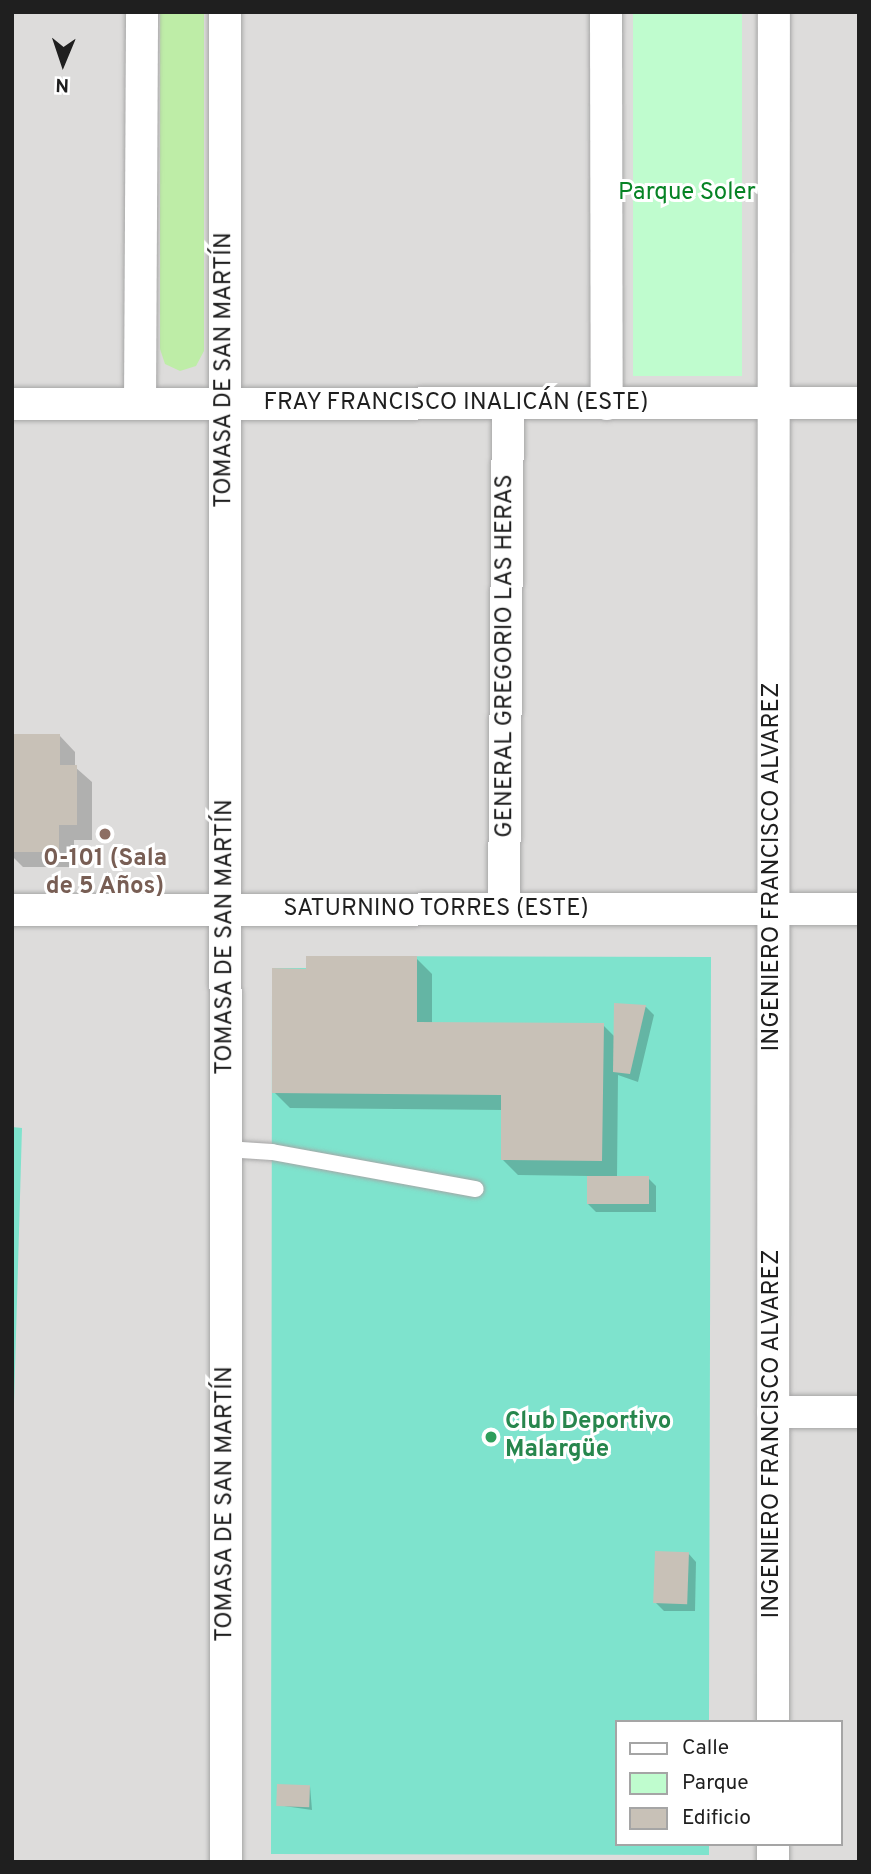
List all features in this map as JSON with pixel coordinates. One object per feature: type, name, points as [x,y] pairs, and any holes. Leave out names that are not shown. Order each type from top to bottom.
[{"type":"street","points":[[140,404],[142,12]]},
{"type":"street","name":"TOMASA DE SAN MARTÍN","points":[[225,12],[226,1862]]},
{"type":"street","points":[[607,12],[607,404]]},
{"type":"street","name":"INGENIERO FRANCISCO ALVAREZ","points":[[773,1720],[774,12]]},
{"type":"street","name":"GENERAL GREGORIO LAS HERAS","points":[[504,909],[508,403]]},
{"type":"street","name":"FRAY FRANCISCO INALICÁN (ESTE)","points":[[12,404],[859,403]]},
{"type":"street","name":"SATURNINO TORRES (ESTE)","points":[[12,910],[859,909]]},
{"type":"street","points":[[773,1412],[859,1412]]},
{"type":"lane","points":[[226,1149],[272,1152],[476,1189]]},
{"type":"shaded area","points":[[12,12],[859,12],[859,1862],[12,1862]]},
{"type":"shaded area","name":"Club Deportivo Malargüe","points":[[306,956],[711,957],[709,1720],[616,1720],[616,1846],[709,1846],[709,1855],[271,1854],[272,968],[306,968]]},
{"type":"shaded area","points":[[12,1127],[22,1128],[12,1472]]},
{"type":"green space","points":[[160,12],[204,12],[204,351],[196,366],[180,371],[165,364],[160,349]]},
{"type":"green space","name":"Parque Soler","points":[[633,12],[742,12],[742,376],[633,376]]},
{"type":"building","points":[[12,734],[60,734],[60,765],[77,765],[77,825],[59,825],[59,852],[12,852]]},
{"type":"building","points":[[306,956],[417,956],[417,1022],[604,1023],[602,1161],[501,1160],[501,1095],[272,1093],[272,968],[306,969]]},
{"type":"building","points":[[614,1003],[646,1005],[630,1074],[613,1072]]},
{"type":"building","points":[[587,1176],[649,1176],[649,1204],[587,1204]]},
{"type":"building","points":[[655,1551],[689,1552],[687,1604],[653,1603]]},
{"type":"building","points":[[277,1784],[310,1785],[309,1807],[276,1806]]},
{"type":"place","name":"0-101 (Sala de 5 Años)","points":[[105,834]]},
{"type":"place","name":"Club Deportivo Malargüe","points":[[491,1437]]}]
